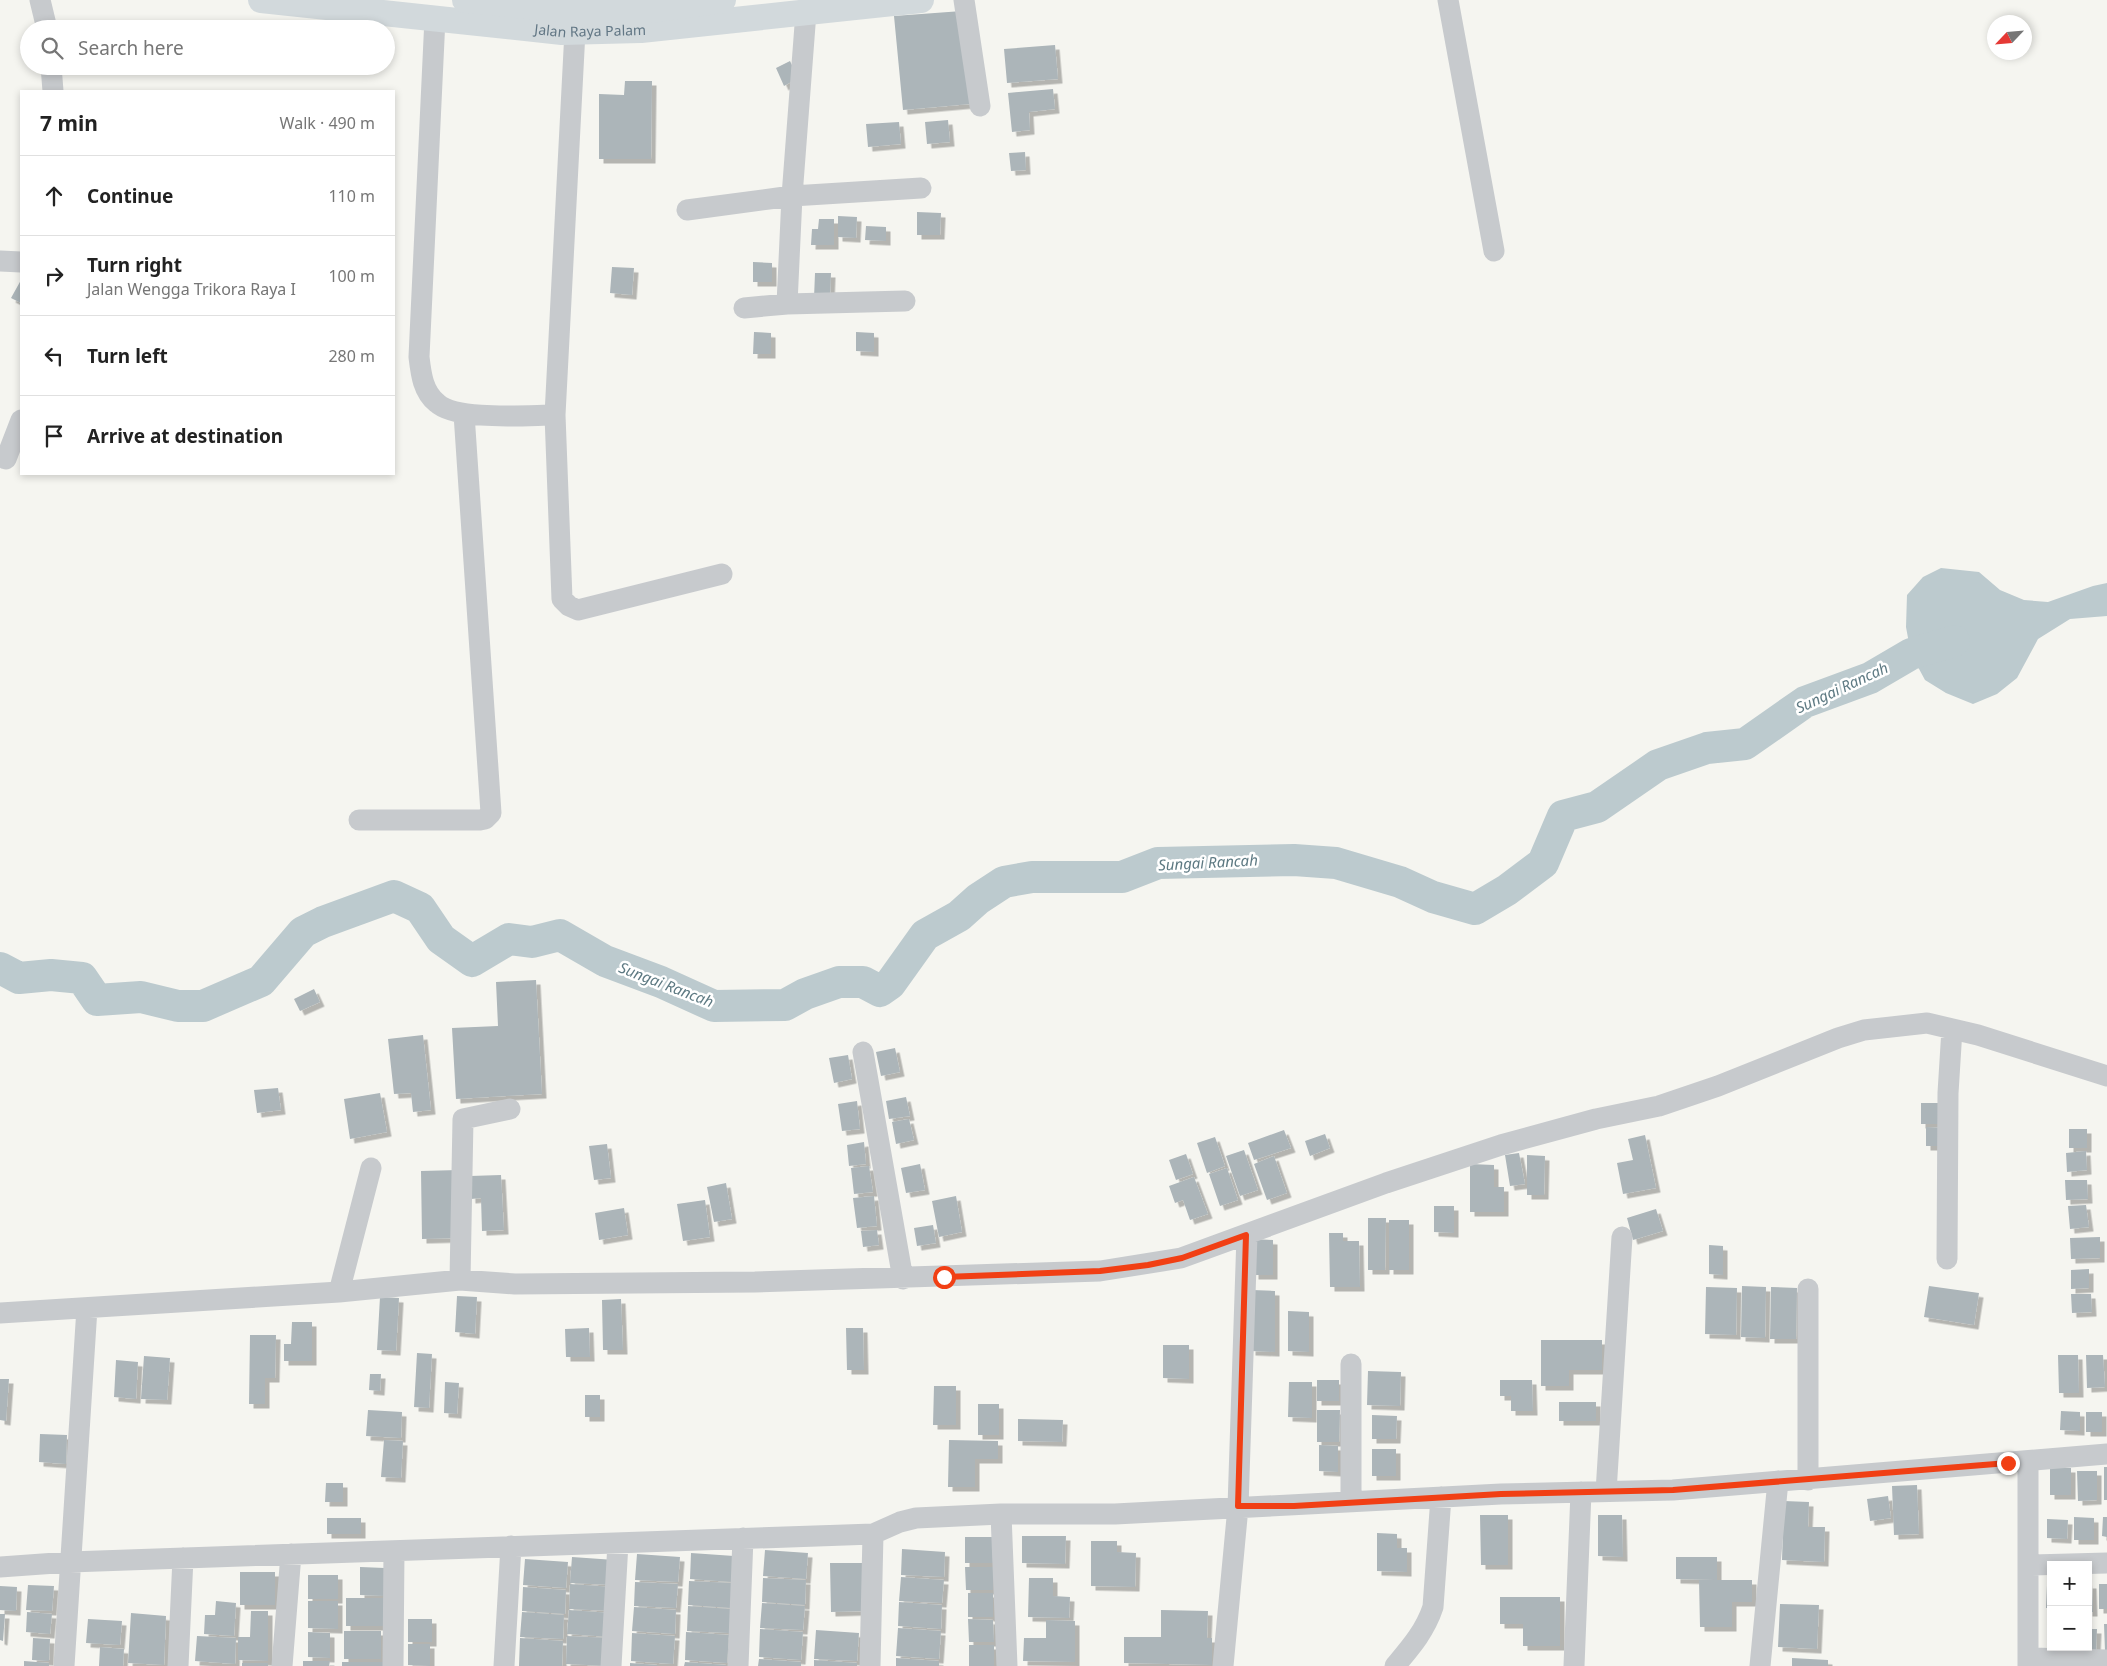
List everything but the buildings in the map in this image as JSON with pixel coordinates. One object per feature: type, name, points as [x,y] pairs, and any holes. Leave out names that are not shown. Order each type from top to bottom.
[{"type":"main road","name":"Jalan Raya Palam","points":[[261,0],[315,3],[562,32],[641,30],[921,0]]},
{"type":"main road","name":"Jalan Raya Palam","points":[[465,0],[570,10],[649,10],[723,0]]},
{"type":"street","points":[[40,0],[46,20]]},
{"type":"street","points":[[964,0],[980,106]]},
{"type":"street","points":[[1448,0],[1494,251]]},
{"type":"street","points":[[787,304],[792,196],[806,12]]},
{"type":"street","points":[[435,18],[419,357],[422,376],[429,395],[446,410],[464,414],[555,415]]},
{"type":"street","points":[[575,31],[555,415],[562,599],[569,606],[578,610],[722,574]]},
{"type":"street","points":[[51,75],[52,90]]},
{"type":"street","points":[[687,210],[792,196],[921,188]]},
{"type":"street","points":[[0,261],[20,262]]},
{"type":"street","points":[[744,308],[787,304],[905,301]]},
{"type":"street","points":[[359,820],[480,820],[485,819],[491,813],[464,414]]},
{"type":"street","points":[[6,459],[20,423]]},
{"type":"street","points":[[0,1313],[340,1292],[460,1280],[515,1284],[903,1279],[1100,1271],[1182,1258],[1386,1183],[1500,1145],[1596,1119],[1659,1106],[1718,1086],[1838,1038],[1864,1030],[1927,1023],[1978,1035],[2107,1076]]},
{"type":"street","points":[[1947,1259],[1948,1093],[1952,1029]]},
{"type":"street","points":[[863,1052],[903,1279]]},
{"type":"street","points":[[460,1280],[462,1120],[510,1109]]},
{"type":"street","points":[[340,1292],[371,1168]]},
{"type":"street","points":[[1224,1666],[1238,1506],[1246,1235]]},
{"type":"street","points":[[1606,1492],[1622,1237]]},
{"type":"street","points":[[1808,1289],[1808,1480]]},
{"type":"street","points":[[64,1666],[87,1308]]},
{"type":"street","points":[[1351,1502],[1352,1364]]},
{"type":"street","points":[[0,1567],[70,1562],[873,1534],[900,1522],[916,1518],[1002,1514],[1115,1514],[1238,1506],[1673,1490],[2107,1454]]},
{"type":"street","points":[[2028,1461],[2029,1662],[2107,1660]]},
{"type":"street","points":[[1760,1666],[1778,1481]]},
{"type":"street","points":[[1574,1666],[1581,1492]]},
{"type":"street","points":[[1395,1666],[1422,1632],[1433,1607],[1441,1498]]},
{"type":"street","points":[[1002,1514],[1007,1666]]},
{"type":"street","points":[[870,1666],[873,1534]]},
{"type":"street","points":[[738,1666],[743,1538]]},
{"type":"street","points":[[611,1666],[618,1543]]},
{"type":"street","points":[[504,1666],[511,1546]]},
{"type":"street","points":[[393,1666],[394,1551]]},
{"type":"street","points":[[282,1666],[291,1554]]},
{"type":"street","points":[[178,1666],[183,1558]]},
{"type":"street","points":[[2028,1565],[2107,1563]]},
{"type":"shaded area","points":[[1941,568],[1979,572],[2000,590],[2024,600],[2048,602],[2107,583],[2107,616],[2070,619],[2038,639],[2017,678],[1997,694],[1973,704],[1946,693],[1925,680],[1911,654],[1906,627],[1907,595],[1923,577]]},
{"type":"waterway","name":"Sungai Rancah","points":[[0,968],[19,978],[51,975],[82,978],[97,1000],[141,997],[178,1006],[203,1006],[261,981],[303,932],[323,922],[394,896],[420,908],[441,939],[472,961],[509,939],[532,942],[560,935],[605,961],[661,982],[714,1006],[785,1005],[805,994],[839,982],[863,982],[880,991],[890,984],[925,935],[959,916],[978,899],[1004,882],[1032,877],[1122,877],[1158,863],[1294,860],[1336,863],[1400,882],[1433,897],[1475,909],[1507,890],[1543,863],[1563,816],[1597,807],[1658,765],[1707,748],[1745,744],[1805,702],[1870,678],[1911,654],[1954,641]]},
{"type":"route","points":[[944,1277],[1100,1271],[1148,1265],[1182,1258],[1246,1235],[1238,1506],[1294,1506],[1501,1494],[1673,1490],[2008,1463]]}]
